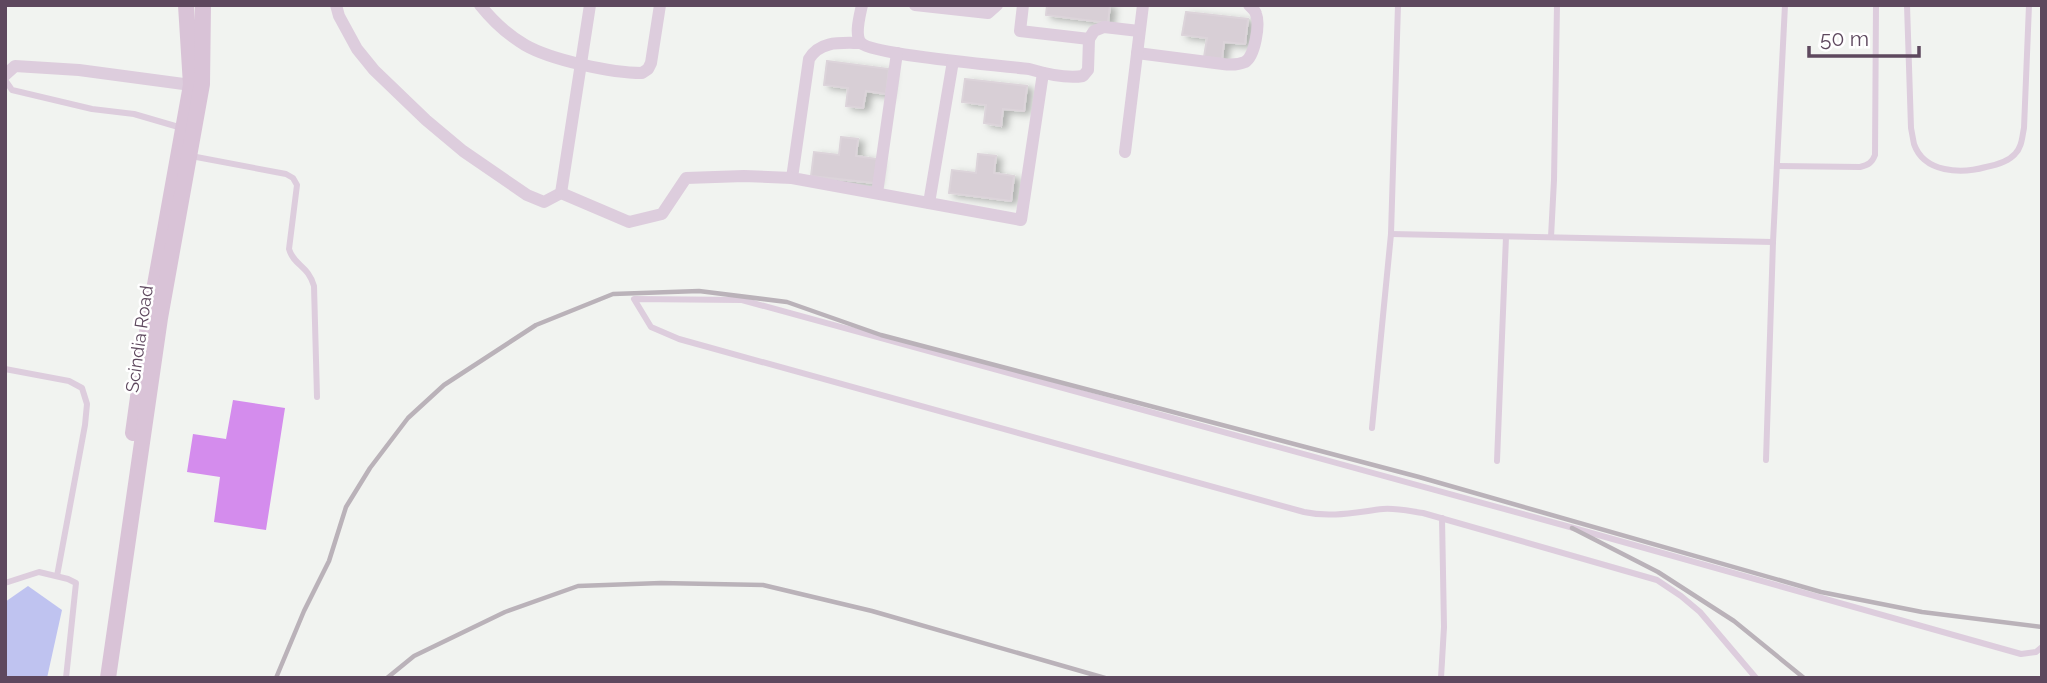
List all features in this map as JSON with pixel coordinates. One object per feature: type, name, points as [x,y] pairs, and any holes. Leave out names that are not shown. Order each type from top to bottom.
[{"type":"main road","name":"Scindia Road","points":[[108,678],[157,305],[190,156],[191,85],[186,5]]},
{"type":"main road","name":"Scindia Road","points":[[100,678],[111,584],[157,305],[189,128],[202,84],[202,5]]},
{"type":"street","points":[[336,5],[356,49],[374,70],[463,151],[527,195],[544,202],[561,193]]},
{"type":"street","points":[[480,5],[488,15],[527,46],[581,65],[632,73],[642,73],[651,63],[660,5]]},
{"type":"street","points":[[561,193],[590,5]]},
{"type":"street","points":[[861,43],[858,36],[862,5]]},
{"type":"street","points":[[915,5],[988,13],[998,5]]},
{"type":"street","points":[[1023,5],[1020,31],[1089,39]]},
{"type":"street","points":[[1125,152],[1143,5]]},
{"type":"street","points":[[1137,53],[1233,65],[1246,61],[1251,56],[1258,21],[1256,12],[1249,5]]},
{"type":"street","points":[[792,178],[809,59],[813,52],[822,46],[861,43],[897,53],[1076,77],[1083,76],[1088,70],[1089,39],[1094,31],[1104,27],[1139,31]]},
{"type":"street","points":[[877,193],[897,53]]},
{"type":"street","points":[[929,203],[953,61]]},
{"type":"street","points":[[5,75],[15,66],[53,68],[191,85]]},
{"type":"street","points":[[561,193],[629,222],[662,214],[686,177],[792,178],[1021,220],[1043,74]]},
{"type":"lane","points":[[1372,428],[1391,234],[1398,5]]},
{"type":"lane","points":[[1551,237],[1557,5]]},
{"type":"lane","points":[[1766,460],[1773,242],[1785,5]]},
{"type":"lane","points":[[1777,166],[1860,167],[1873,161],[1876,5]]},
{"type":"lane","points":[[1907,5],[1911,128],[1914,145],[1931,165],[1960,171],[2003,163],[2016,154],[2021,144],[2029,5]]},
{"type":"lane","points":[[5,80],[12,90],[92,109],[134,114],[189,128]]},
{"type":"lane","points":[[190,156],[285,174],[293,178],[297,185],[289,249],[292,257],[311,276],[314,286],[317,397]]},
{"type":"lane","points":[[1391,234],[1773,242]]},
{"type":"lane","points":[[1497,461],[1506,237]]},
{"type":"lane","points":[[1756,678],[1700,612],[1657,580],[1402,509],[1323,516],[1304,512],[679,339],[651,327],[634,299],[742,300],[2021,654],[2036,652],[2042,647]]},
{"type":"lane","points":[[5,369],[69,381],[82,388],[86,404],[85,425],[57,576]]},
{"type":"lane","points":[[1441,678],[1444,627],[1442,518]]},
{"type":"lane","points":[[5,583],[39,572],[76,583],[66,678]]},
{"type":"shaded area","points":[[233,400],[285,408],[266,530],[214,522],[220,477],[187,472],[193,434],[226,439]]},
{"type":"shaded area","points":[[28,586],[62,610],[47,678],[5,678],[5,602]]},
{"type":"building","points":[[1047,5],[1110,5],[1108,23],[1046,15]]},
{"type":"building","points":[[1186,12],[1248,19],[1245,44],[1224,42],[1222,59],[1204,57],[1207,38],[1182,35]]},
{"type":"building","points":[[827,61],[889,69],[886,94],[866,91],[863,108],[846,106],[848,88],[824,85]]},
{"type":"building","points":[[965,79],[1027,86],[1024,111],[1003,109],[1001,126],[984,123],[986,105],[962,102]]},
{"type":"building","points":[[841,137],[858,139],[856,156],[877,159],[874,183],[811,176],[814,152],[839,155]]},
{"type":"building","points":[[978,154],[996,156],[994,173],[1014,176],[1011,201],[949,193],[952,170],[976,173]]},
{"type":"railway","points":[[276,678],[304,611],[329,561],[346,507],[370,468],[408,418],[444,385],[536,325],[613,294],[699,291],[787,302],[881,335],[1419,477],[1821,592],[1922,612],[2042,627]]},
{"type":"railway","points":[[1572,528],[1658,572],[1734,621],[1804,678]]},
{"type":"railway","points":[[387,678],[414,656],[505,612],[578,586],[661,583],[763,585],[872,611],[1105,678]]}]
